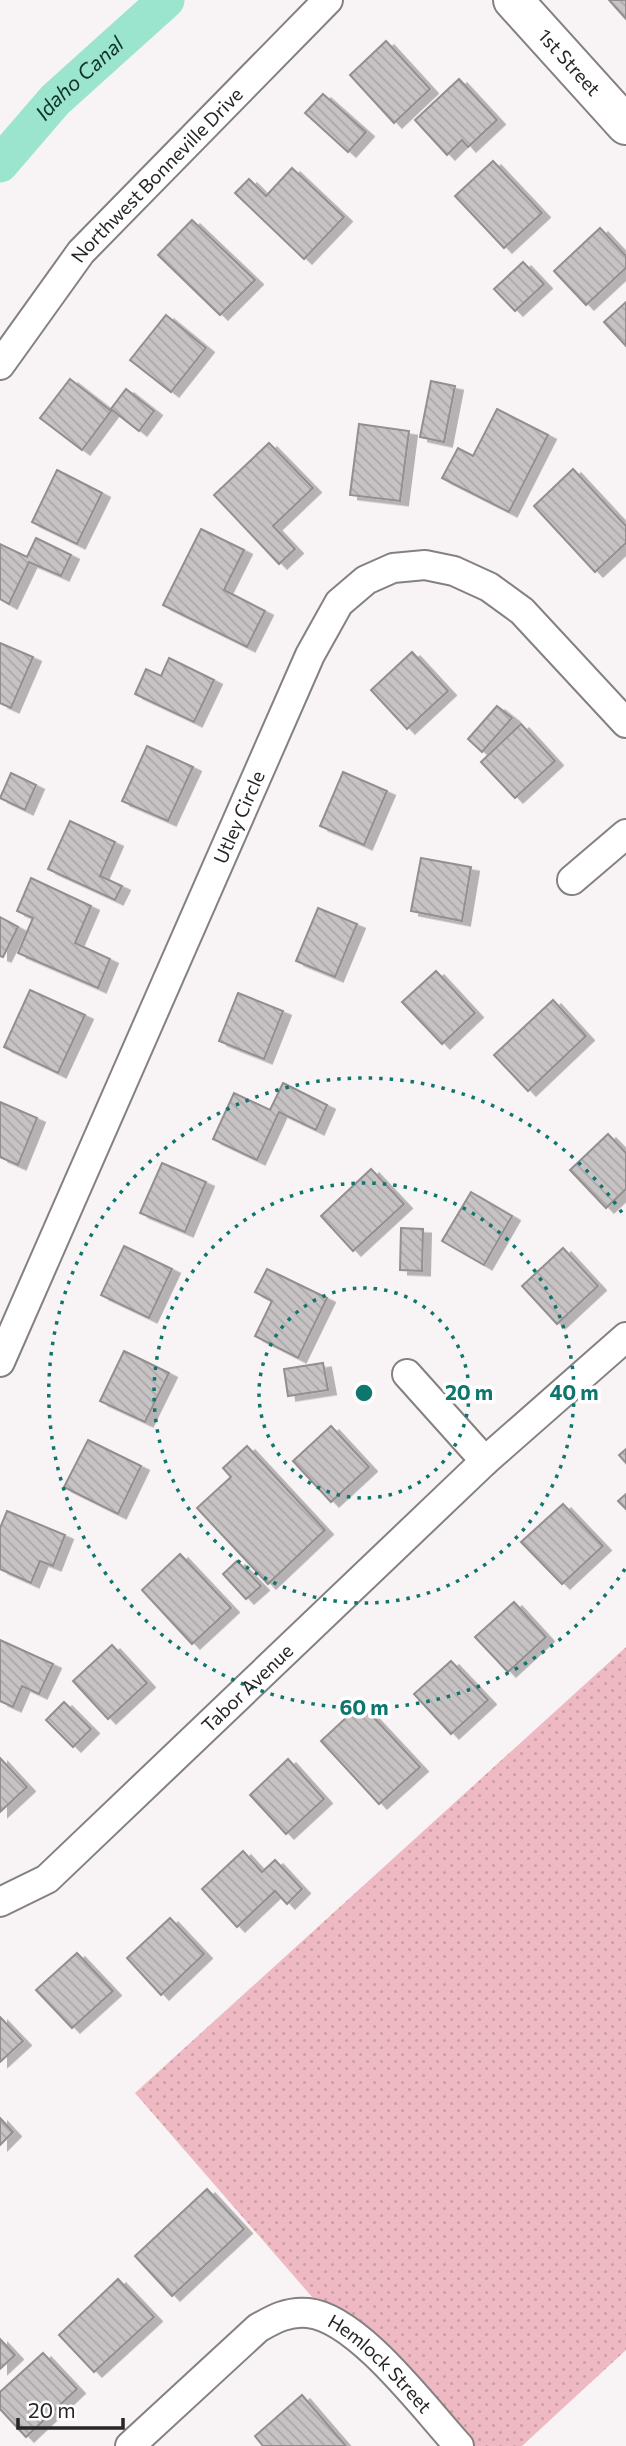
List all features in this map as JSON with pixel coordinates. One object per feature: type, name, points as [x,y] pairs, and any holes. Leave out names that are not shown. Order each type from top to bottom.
[{"type":"main road","name":"1st Street","points":[[513,0],[626,125]]},
{"type":"street","name":"Northwest Bonneville Drive","points":[[0,365],[81,252],[328,0]]},
{"type":"street","name":"Utley Circle","points":[[0,1362],[310,654],[339,603],[366,580],[393,568],[425,565],[454,571],[489,587],[522,611],[626,723]]},
{"type":"street","points":[[572,880],[626,834]]},
{"type":"street","name":"Tabor Avenue","points":[[0,1902],[47,1879],[485,1461],[626,1337]]},
{"type":"street","points":[[407,1374],[485,1461]]},
{"type":"street","name":"Hemlock Street","points":[[130,2446],[258,2328],[283,2314],[308,2313],[332,2320],[365,2342],[459,2446]]},
{"type":"shaded area","points":[[626,1647],[626,2350],[522,2446],[459,2446],[332,2320],[135,2093]]},
{"type":"building","points":[[609,0],[626,0],[626,19]]},
{"type":"building","points":[[386,41],[430,89],[394,123],[350,75]]},
{"type":"building","points":[[459,79],[497,120],[468,147],[462,140],[447,155],[415,120]]},
{"type":"building","points":[[323,94],[366,132],[348,152],[305,113]]},
{"type":"building","points":[[493,161],[542,213],[504,248],[455,196]]},
{"type":"building","points":[[292,168],[344,217],[304,259],[235,193],[249,179],[266,196]]},
{"type":"building","points":[[192,220],[255,280],[220,315],[158,255]]},
{"type":"building","points":[[600,228],[626,256],[626,268],[586,305],[554,271]]},
{"type":"building","points":[[523,262],[544,284],[515,311],[494,289]]},
{"type":"building","points":[[626,302],[626,346],[604,322]]},
{"type":"building","points":[[166,315],[206,348],[171,392],[130,360]]},
{"type":"building","points":[[70,379],[110,410],[126,389],[154,411],[139,431],[112,410],[82,450],[40,418]]},
{"type":"building","points":[[431,381],[455,386],[444,442],[420,437]]},
{"type":"building","points":[[497,409],[548,435],[509,512],[442,478],[458,448],[473,456]]},
{"type":"building","points":[[359,424],[409,431],[400,501],[350,495]]},
{"type":"building","points":[[269,443],[313,488],[273,526],[295,549],[279,564],[214,495]]},
{"type":"building","points":[[573,469],[626,526],[626,543],[595,572],[534,506]]},
{"type":"building","points":[[57,470],[102,493],[77,544],[32,522]]},
{"type":"building","points":[[201,529],[244,550],[224,590],[265,611],[247,647],[163,605]]},
{"type":"building","points":[[36,538],[71,555],[61,576],[29,562],[9,604],[0,599],[0,544],[27,557]]},
{"type":"building","points":[[0,643],[33,657],[11,708],[0,703]]},
{"type":"building","points":[[412,652],[448,691],[407,729],[371,690]]},
{"type":"building","points":[[169,658],[214,680],[194,722],[135,694],[146,669],[161,676]]},
{"type":"building","points":[[497,706],[512,718],[482,752],[468,739]]},
{"type":"building","points":[[521,724],[555,761],[515,798],[481,762]]},
{"type":"building","points":[[147,746],[193,767],[168,821],[122,801]]},
{"type":"building","points":[[343,772],[387,791],[364,845],[320,826]]},
{"type":"building","points":[[11,773],[36,785],[25,810],[0,798]]},
{"type":"building","points":[[70,821],[115,842],[100,876],[122,886],[115,900],[48,869]]},
{"type":"building","points":[[421,858],[471,867],[462,921],[411,911]]},
{"type":"building","points":[[31,878],[91,906],[75,943],[110,959],[98,988],[18,953],[33,918],[17,911]]},
{"type":"building","points":[[318,908],[357,924],[335,977],[296,961]]},
{"type":"building","points":[[0,917],[18,927],[3,957],[0,956]]},
{"type":"building","points":[[436,971],[475,1013],[442,1044],[402,1002]]},
{"type":"building","points":[[30,990],[85,1015],[58,1073],[4,1047]]},
{"type":"building","points":[[238,993],[283,1011],[264,1059],[219,1041]]},
{"type":"building","points":[[553,1000],[586,1036],[528,1091],[494,1055]]},
{"type":"building","points":[[283,1083],[327,1105],[316,1130],[279,1112],[257,1160],[213,1139],[234,1093],[270,1110]]},
{"type":"building","points":[[0,1102],[37,1118],[18,1165],[0,1157]]},
{"type":"building","points":[[608,1134],[626,1153],[626,1189],[606,1208],[570,1170]]},
{"type":"building","points":[[162,1163],[206,1182],[185,1232],[140,1213]]},
{"type":"building","points":[[371,1169],[404,1204],[353,1251],[321,1216]]},
{"type":"building","points":[[471,1192],[512,1216],[484,1265],[442,1241]]},
{"type":"building","points":[[401,1228],[423,1229],[422,1271],[400,1270]]},
{"type":"building","points":[[124,1246],[172,1269],[149,1318],[101,1295]]},
{"type":"building","points":[[563,1248],[598,1286],[557,1324],[522,1286]]},
{"type":"building","points":[[267,1269],[327,1298],[298,1358],[255,1336],[272,1301],[255,1292]]},
{"type":"building","points":[[124,1351],[169,1373],[145,1422],[100,1401]]},
{"type":"building","points":[[323,1363],[328,1390],[288,1396],[284,1369]]},
{"type":"building","points":[[331,1426],[369,1467],[331,1502],[293,1461]]},
{"type":"building","points":[[88,1440],[141,1466],[118,1514],[64,1487]]},
{"type":"building","points":[[247,1446],[325,1530],[268,1584],[197,1508],[231,1477],[223,1468]]},
{"type":"building","points":[[626,1449],[626,1463],[619,1455]]},
{"type":"building","points":[[626,1494],[626,1509],[618,1501]]},
{"type":"building","points":[[563,1504],[603,1546],[562,1584],[521,1542]]},
{"type":"building","points":[[7,1511],[65,1535],[53,1566],[40,1561],[31,1583],[0,1569],[0,1528]]},
{"type":"building","points":[[180,1554],[231,1608],[192,1644],[142,1590]]},
{"type":"building","points":[[237,1561],[261,1586],[246,1599],[223,1574]]},
{"type":"building","points":[[514,1602],[546,1637],[508,1672],[475,1637]]},
{"type":"building","points":[[0,1640],[53,1664],[39,1694],[22,1686],[13,1707],[0,1701]]},
{"type":"building","points":[[112,1645],[147,1683],[108,1719],[73,1681]]},
{"type":"building","points":[[451,1661],[488,1700],[451,1734],[414,1694]]},
{"type":"building","points":[[64,1702],[91,1729],[73,1747],[46,1720]]},
{"type":"building","points":[[361,1704],[420,1767],[379,1804],[321,1741]]},
{"type":"building","points":[[0,1758],[27,1787],[0,1812]]},
{"type":"building","points":[[288,1759],[324,1799],[286,1834],[250,1795]]},
{"type":"building","points":[[243,1851],[262,1872],[275,1860],[302,1889],[287,1904],[275,1891],[237,1927],[202,1889]]},
{"type":"building","points":[[170,1918],[204,1954],[161,1995],[127,1958]]},
{"type":"building","points":[[77,1953],[113,1991],[72,2028],[36,1990]]},
{"type":"building","points":[[0,2017],[23,2041],[0,2062]]},
{"type":"building","points":[[0,2118],[13,2132],[0,2145]]},
{"type":"building","points":[[207,2189],[244,2229],[172,2296],[135,2256]]},
{"type":"building","points":[[118,2279],[154,2317],[94,2372],[59,2335]]},
{"type":"building","points":[[0,2339],[15,2355],[0,2369]]},
{"type":"building","points":[[43,2353],[77,2389],[26,2437],[0,2409],[0,2392]]},
{"type":"building","points":[[302,2395],[346,2446],[263,2446],[255,2436]]},
{"type":"waterway","name":"Idaho Canal","points":[[0,164],[55,100],[166,0]]}]
